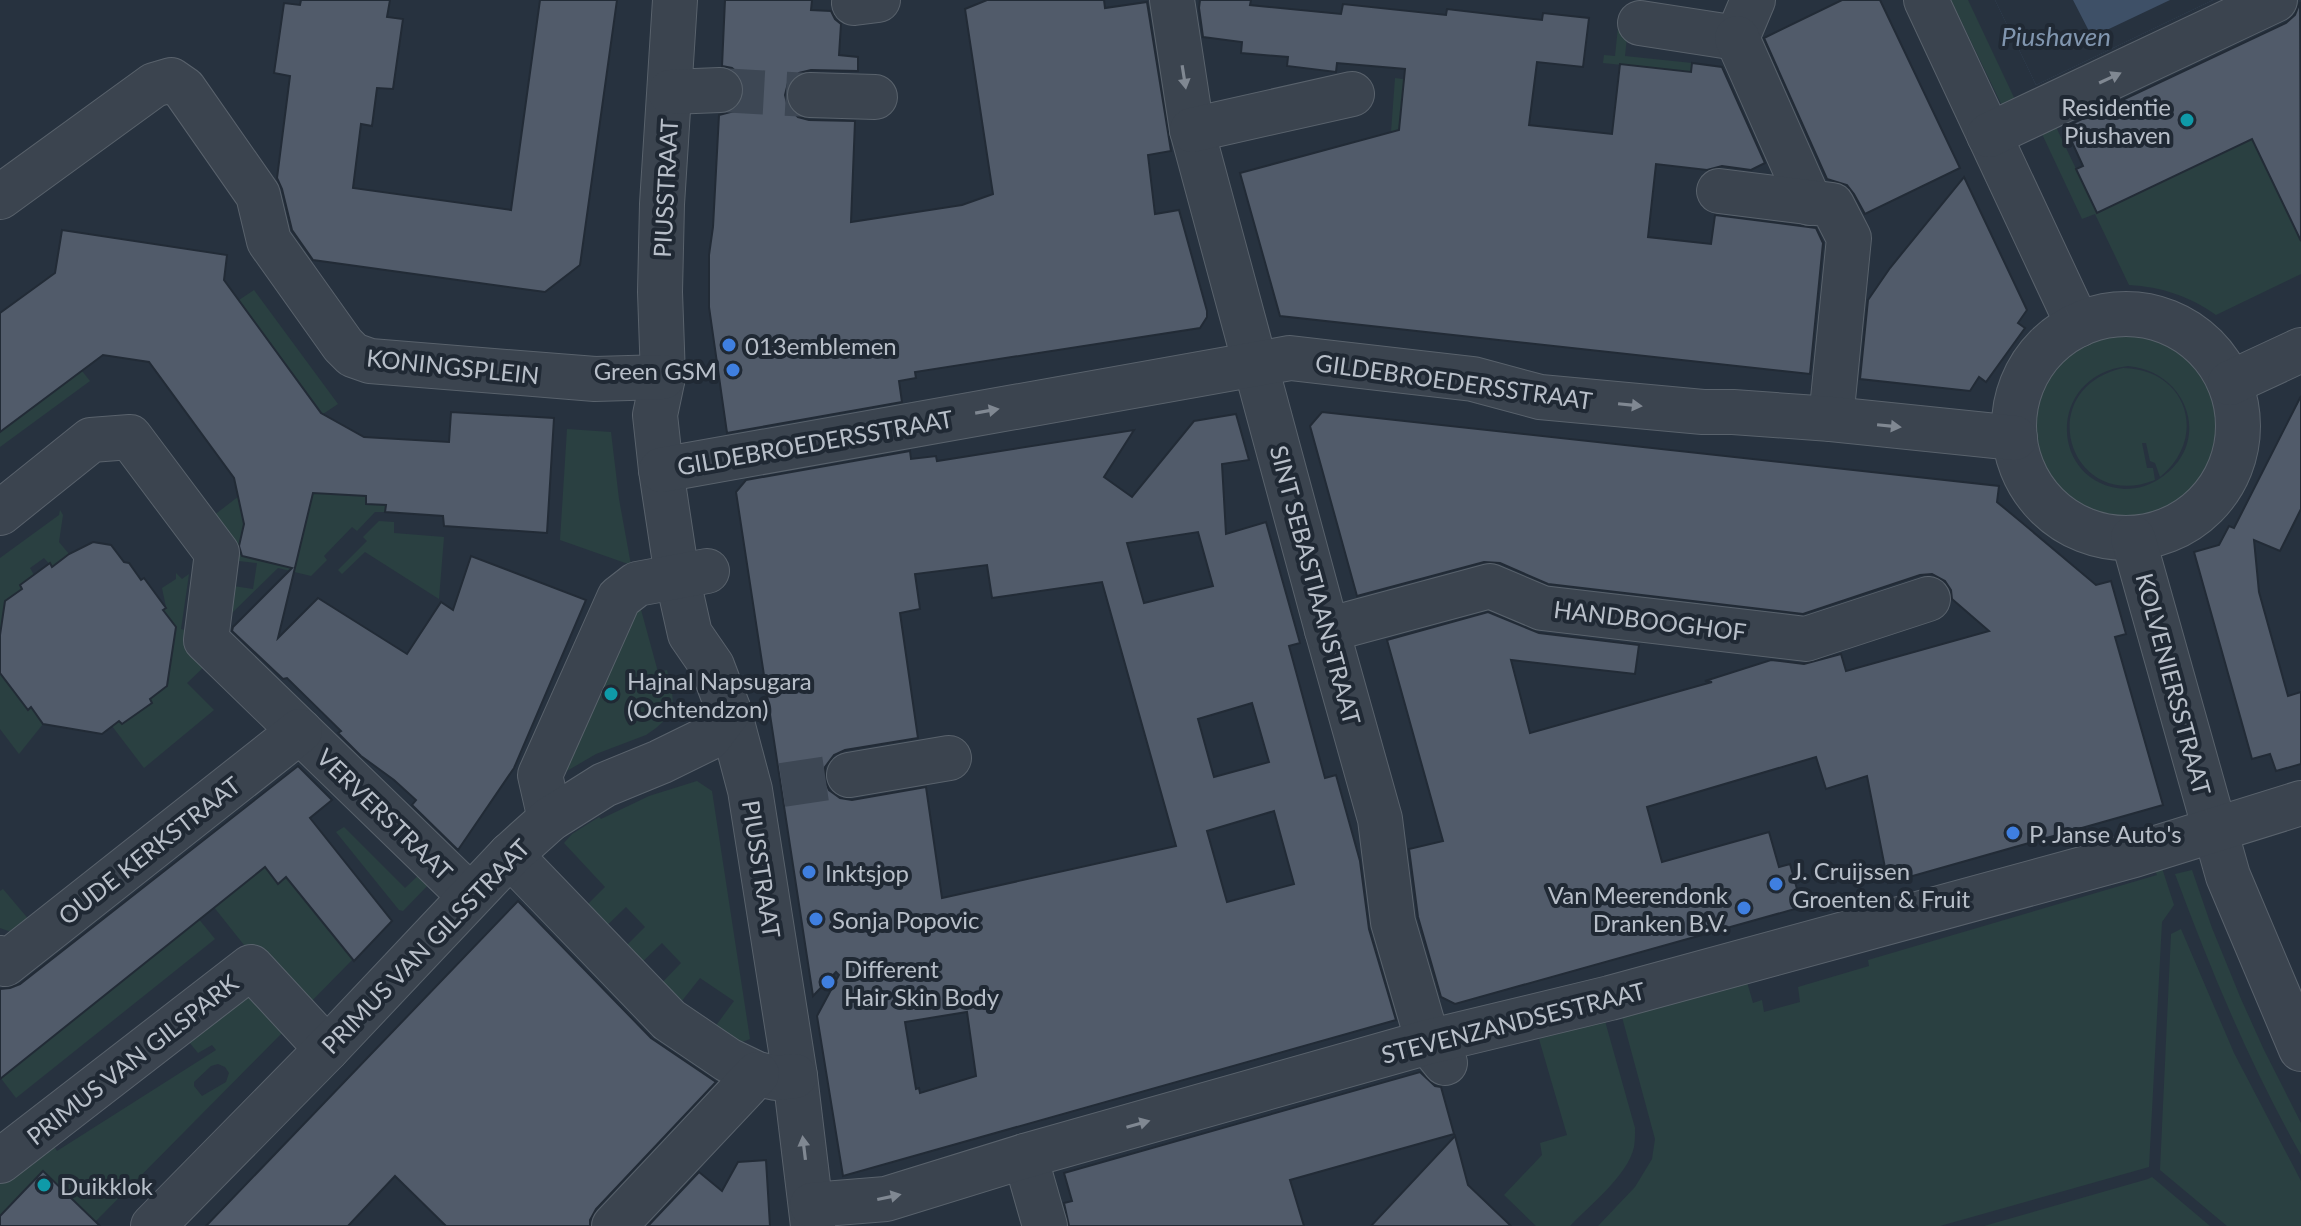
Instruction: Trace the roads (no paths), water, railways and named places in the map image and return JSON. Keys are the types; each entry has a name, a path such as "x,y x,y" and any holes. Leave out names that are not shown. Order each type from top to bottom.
{"street":[{"name":"PIUSSTRAAT","path":"675,0 662,204 660,292 663,377 680,414 675,467 692,573 717,626 712,666 729,711 766,788 776,1075 812,1216"},
{"name":"SINT SEBASTIAANSTRAAT","path":"1172,0 1192,130 1380,819 1393,922 1438,1054"},
{"path":"1926,0 2078,325"},
{"path":"1989,135 2275,0"},
{"path":"1640,23 1745,19 1810,203"},
{"name":"KONINGSPLEIN","path":"0,197 154,85 171,80 184,89 258,195 269,241 353,355 370,361 595,379 663,377"},
{"path":"670,92 720,90"},
{"path":"1192,130 1352,94"},
{"path":"810,95 875,97"},
{"path":"1719,191 1832,205 1849,238 1831,419"},
{"path":"2122,313 2168,321 2195,336 2217,358 2230,383 2236,400 2239,430 2234,460 2211,500 2188,520 2160,533 2113,538 2081,529 2041,499 2023,471 2015,438 2016,404 2028,372 2049,344 2078,325 2122,313"},
{"path":"2230,383 2301,350"},
{"name":"GILDEBROEDERSSTRAAT","path":"675,467 1290,358 1473,379 1540,397 1703,412 1831,419 2015,438"},
{"name":"VERVERSTRAAT","path":"0,513 91,440 130,437 217,553 206,640 470,896"},
{"name":"KOLVENIERSSTRAAT","path":"2133,538 2228,876 2301,1049"},
{"path":"550,819 540,775 619,598 637,584 692,573"},
{"name":"HANDBOOGHOF","path":"1327,630 1490,586 1542,608 1806,639 1928,599"},
{"name":"PRIMUS VAN GILSSTRAAT","path":"153,1226 327,1049 470,896 550,819 604,785 709,738 729,711"},
{"name":"OUDE KERKSTRAAT","path":"2,963 300,731"},
{"path":"849,775 949,758"},
{"name":"STEVENZANDSESTRAAT","path":"812,1216 886,1199 1025,1156 1438,1054 1610,998 2134,855 2301,803"},
{"path":"510,855 669,1020 728,1060 776,1075 614,1226"},
{"name":"PRIMUS VAN GILSPARK","path":"0,1161 251,967 327,1049"},
{"path":"1025,1156 1045,1226"}],"water":[{"name":"Piushaven","path":"1995,0 2213,0 2036,85"}],"tunnel":[{"path":"720,90 810,95"},
{"path":"782,785 849,775"}],"place":[{"name":"Residentie Piushaven","path":"2187,120"},
{"name":"013emblemen","path":"729,345"},
{"name":"Green GSM","path":"733,370"},
{"name":"Hajnal Napsugara (Ochtendzon)","path":"611,694"},
{"name":"P. Janse Auto's","path":"2013,833"},
{"name":"Inktsjop","path":"809,872"},
{"name":"J. Cruijssen Groenten & Fruit","path":"1776,884"},
{"name":"Van Meerendonk Dranken B.V.","path":"1744,908"},
{"name":"Sonja Popovic","path":"816,919"},
{"name":"Different Hair Skin Body","path":"828,982"},
{"name":"Duikklok","path":"44,1185"}]}
